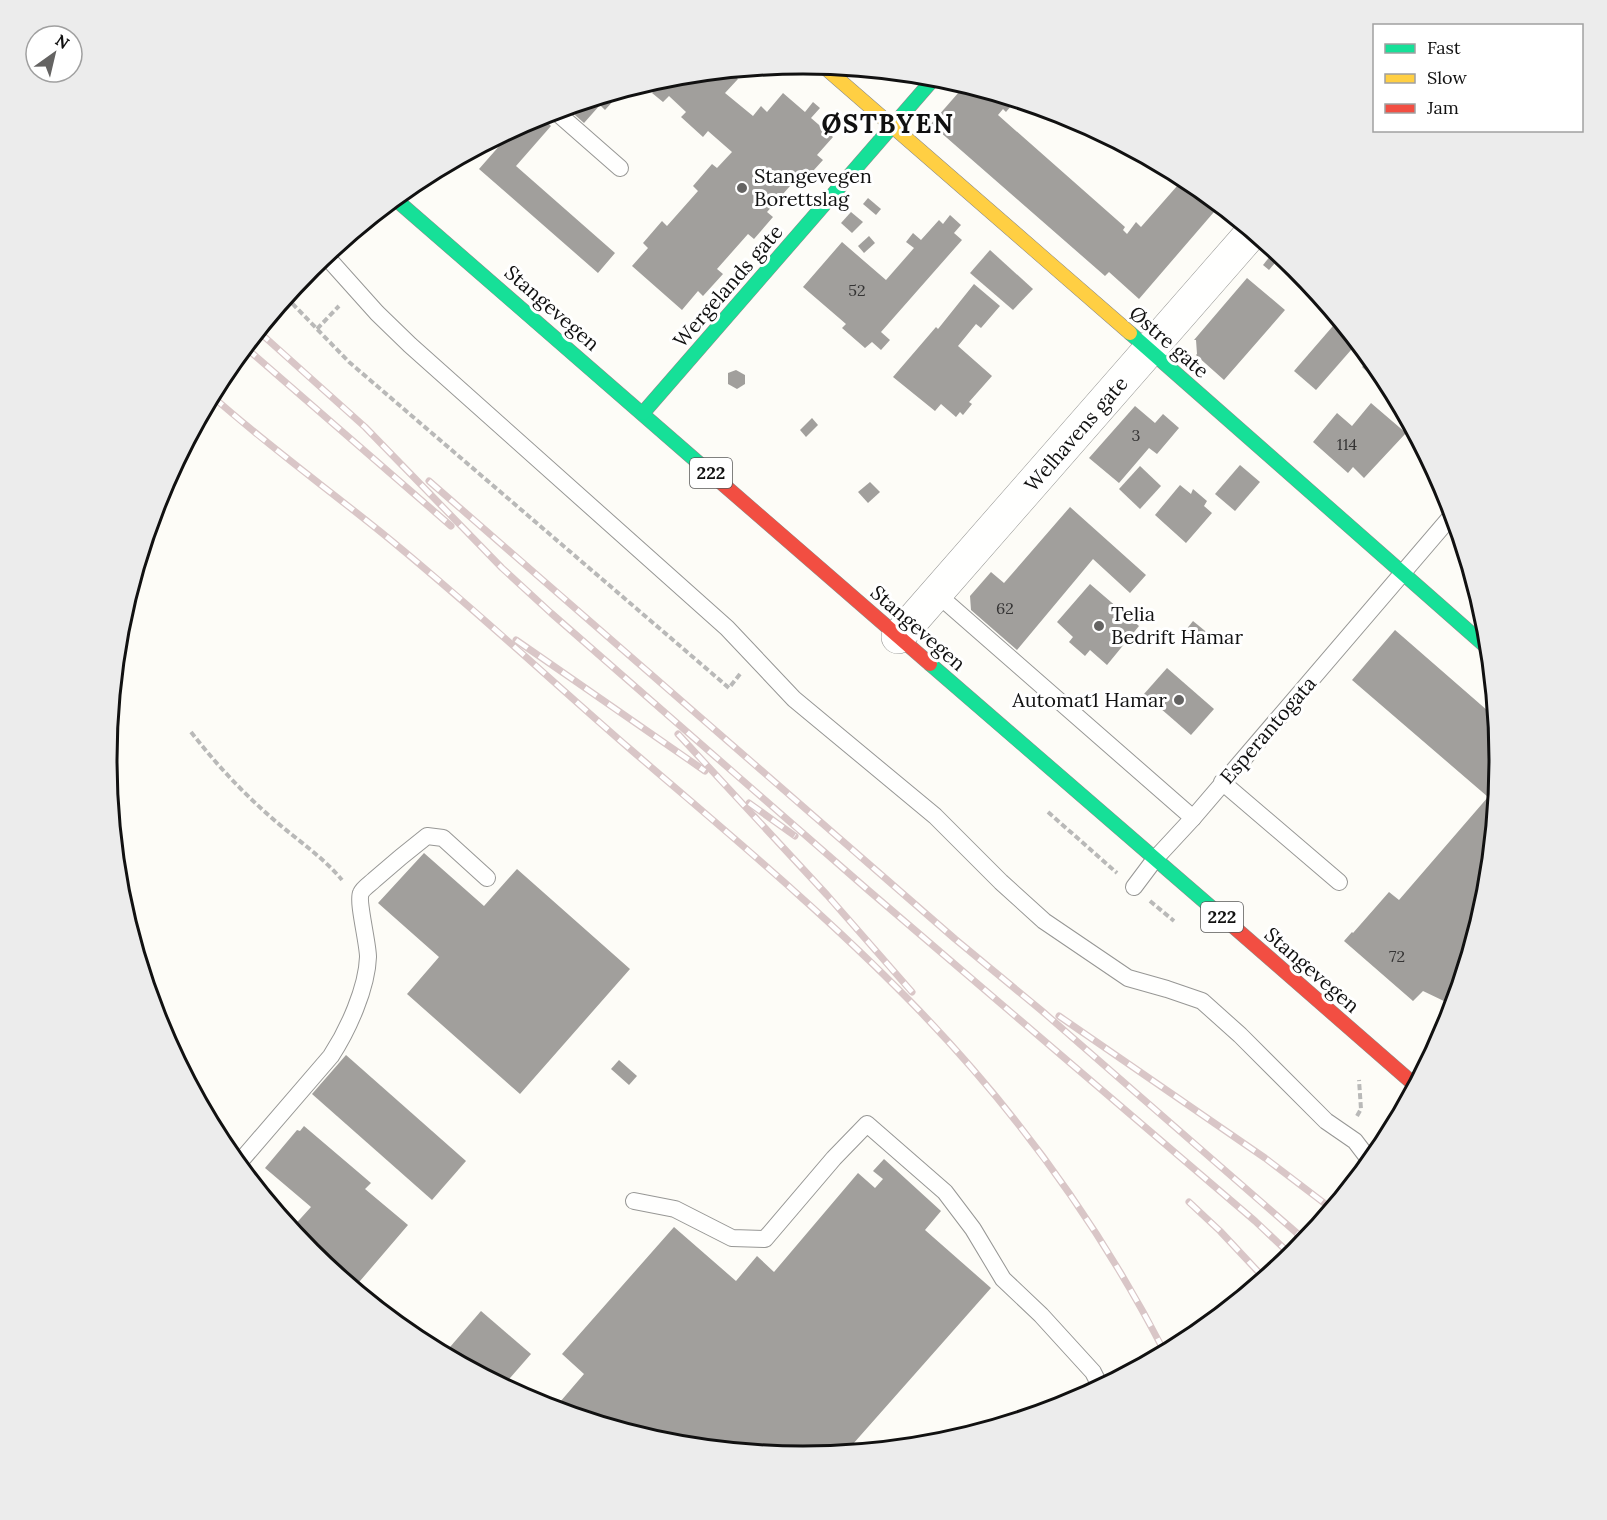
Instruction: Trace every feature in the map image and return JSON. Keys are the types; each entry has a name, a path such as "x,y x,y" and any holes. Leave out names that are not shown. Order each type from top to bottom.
{"main road":[{"name":"Østre gate","path":"833,75 1479,641"},
{"name":"Wergelands gate","path":"643,413 928,85"},
{"name":"Stangevegen","path":"401,204 1410,1081"}],"street":[{"name":"Welhavens gate","path":"898,637 1248,237"}],"lane":[{"path":"563,118 620,168"},
{"path":"334,260 377,313 410,345 727,628 795,699 935,816 1044,921 1128,978 1202,1001 1240,1035 1326,1121 1355,1141 1365,1154"},
{"name":"Esperantogata","path":"1134,887 1155,859 1193,818 1447,521"},
{"path":"937,594 1193,818"},
{"path":"1222,782 1339,882"},
{"path":"244,1157 331,1056 342,1040 359,997 368,958 366,931 359,901 361,892 427,836 443,838 487,878"},
{"path":"634,1201 675,1209 732,1238 765,1239 834,1158 867,1124 945,1192 973,1229 1003,1279 1041,1316 1093,1372 1097,1380"}],"path":[{"path":"317,329 346,298"},
{"path":"291,303 349,362 729,688 753,657"},
{"path":"191,732 218,766 272,818 331,866 359,901"},
{"path":"1355,1120 1361,1109 1358,1075"}],"building":[{"name":"Stangevegen Borettslag","path":"736,77 738,79 725,93 753,116 761,106 767,112 783,93 805,112 813,102 820,108 811,118 833,137 817,155 823,160 803,182 798,177 767,212 773,217 754,239 748,234 717,269 723,274 703,296 698,291 682,310 632,266 648,248 643,243 662,221 667,226 698,191 693,186 712,164 717,168 732,152 708,131 703,137 681,117 686,112 669,96 663,102 652,93 670,87"},
{"path":"959,92 1011,106 1006,112 1003,109 998,115 1125,227 1123,230 1127,234 1136,222 1141,227 1178,185 1215,211 1139,299 1109,272 1105,276 931,124"},
{"path":"613,101 605,110 600,105 584,123 573,114 583,110"},
{"path":"548,123 551,126 516,166 615,253 598,273 479,169 502,143"},
{"path":"868,198 881,209 876,215 863,204"},
{"path":"851,212 863,222 852,233 841,223"},
{"path":"950,215 961,225 954,233 962,240 881,332 890,340 881,350 872,342 865,348 842,328 846,324 803,287 842,242 886,280 914,248 906,242 913,233 921,240 939,220 943,224"},
{"path":"869,236 875,243 864,253 858,246"},
{"path":"990,250 1033,289 1013,310 970,273"},
{"path":"1270,257 1276,262 1269,270 1263,265"},
{"path":"1247,278 1285,310 1224,380 1196,355 1196,340 1194,340"},
{"path":"974,284 1000,306 981,328 976,324 958,346 992,376 969,402 972,404 963,415 960,412 956,417 941,404 935,411 893,377 936,327 938,329"},
{"path":"1334,325 1352,348 1316,390 1294,371"},
{"path":"736,370 745,375 745,384 737,389 728,384 728,373"},
{"path":"1371,403 1406,433 1364,478 1353,467 1348,473 1313,442 1337,413 1352,426"},
{"path":"1135,406 1155,423 1163,414 1179,428 1157,454 1149,448 1119,483 1089,458"},
{"path":"812,418 818,425 806,437 800,430"},
{"path":"1240,465 1260,482 1235,511 1215,494"},
{"path":"1140,466 1161,486 1140,509 1119,489"},
{"path":"870,482 880,492 868,503 858,492"},
{"path":"1180,485 1191,494 1193,489 1207,501 1204,506 1212,513 1186,543 1155,515"},
{"path":"1070,507 1146,575 1130,593 1093,559 1017,650 971,610 970,596 991,572 1004,583"},
{"path":"1090,584 1139,626 1107,665 1090,650 1085,656 1069,642 1073,637 1057,622"},
{"path":"1193,621 1210,635 1201,647 1185,631"},
{"path":"1395,630 1489,712 1489,805 1484,850 1467,938 1446,1002 1423,991 1413,1001 1344,941 1389,892 1399,900 1488,797 1352,680"},
{"path":"1167,668 1214,709 1191,735 1144,694"},
{"path":"424,853 484,906 517,869 630,969 520,1094 407,994 439,957 378,903"},
{"path":"346,1055 466,1161 432,1200 312,1094"},
{"path":"619,1060 637,1076 629,1085 611,1069"},
{"path":"304,1126 371,1183 365,1189 408,1225 359,1282 297,1223 311,1207 265,1168 297,1130 300,1131"},
{"path":"884,1159 941,1211 925,1230 991,1288 852,1445 759,1445 714,1441 626,1423 560,1401 584,1374 562,1354 674,1227 736,1281 757,1256 774,1272 858,1173 875,1188 883,1179 873,1171"},
{"path":"481,1311 531,1354 508,1380 449,1348"}],"railway":[{"path":"264,336 365,427 502,568 551,613 1285,1249"},
{"path":"252,353 451,526"},
{"path":"219,402 445,586 807,903 909,1000 983,1081 1050,1167 1112,1258 1161,1346"},
{"path":"429,481 1299,1235"},
{"path":"516,640 705,771"},
{"path":"678,734 827,895 912,992"},
{"path":"749,803 795,836"},
{"path":"1059,1016 1265,1158 1327,1205"},
{"path":"1189,1202 1259,1273"}],"traffic: fast":[{"path":"643,413 928,85"},
{"path":"401,204 717,479"},
{"path":"1130,333 1479,641"},
{"path":"930,664 1227,921"}],"traffic: slow":[{"path":"833,75 1130,333"}],"traffic: jam":[{"path":"717,479 930,664"},
{"path":"1227,921 1410,1081"}],"place":[{"name":"Stangevegen Borettslag","path":"742,188"},
{"name":"Telia Bedrift Hamar","path":"1099,626"},
{"name":"Automat1 Hamar","path":"1179,700"}],"district":[{"name":"ØSTBYEN","path":"888,124"}]}
